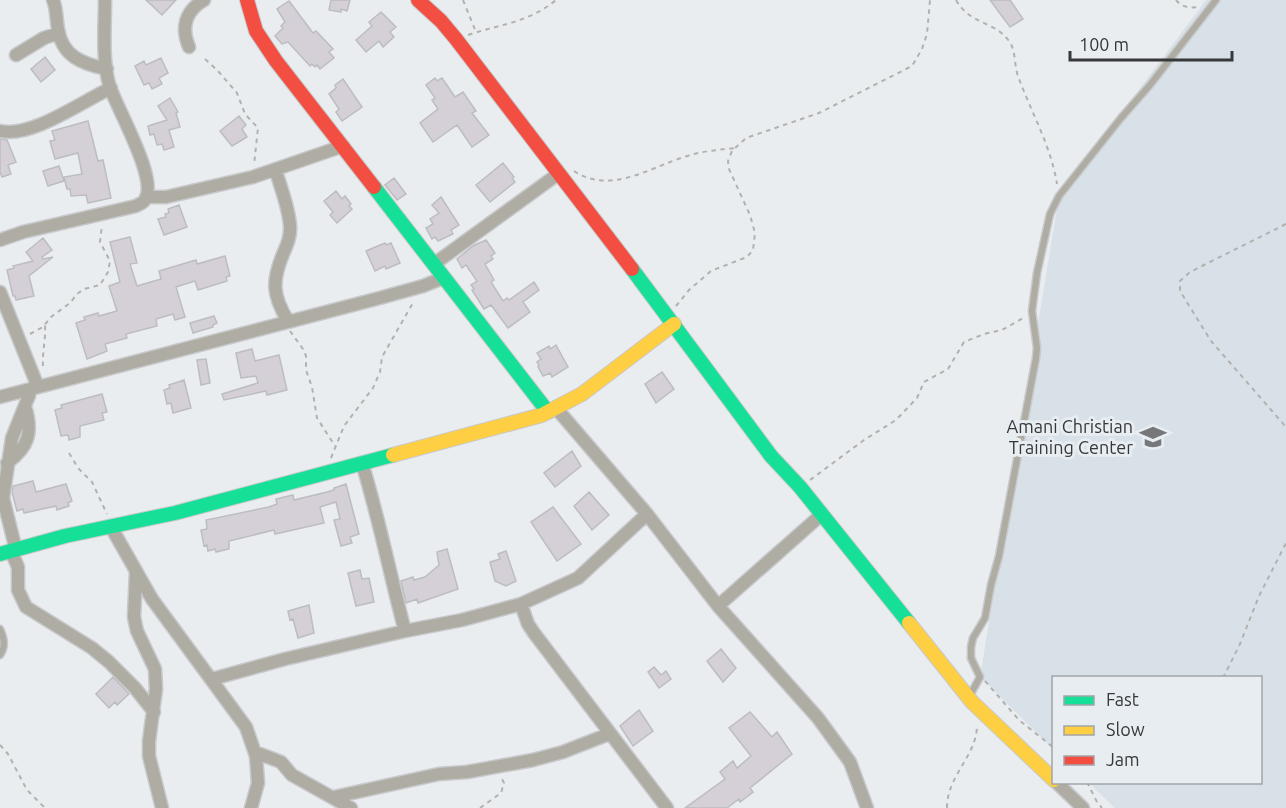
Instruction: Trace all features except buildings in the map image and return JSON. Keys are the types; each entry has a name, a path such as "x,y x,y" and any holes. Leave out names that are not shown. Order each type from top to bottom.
{"street":[{"path":"53,0 63,46 72,57 107,69"},
{"path":"0,240 24,232 136,206 144,202 148,182 143,163 111,88 107,69 105,0"},
{"path":"189,47 184,33 186,21 194,8 204,0"},
{"path":"247,0 256,31 315,112 443,278 552,410 647,514 718,606 818,718 850,762 867,808"},
{"path":"418,0 441,21 456,39 771,456 800,487 973,702 1052,778"},
{"path":"16,55 44,38 59,33"},
{"path":"0,131 8,133 29,129 111,88"},
{"path":"146,197 166,197 253,177 276,171 343,146"},
{"path":"276,171 290,226 289,239 274,277 275,290 286,321"},
{"path":"434,264 558,173"},
{"path":"0,397 423,286 443,278"},
{"path":"0,292 36,386 16,424 7,463 3,498 9,552 18,567 18,590 26,607 92,648 135,688 154,712"},
{"path":"9,552 65,536 176,513 324,475 552,410 582,394 671,321"},
{"path":"362,463 405,631"},
{"path":"212,679 285,659 462,620 521,604 578,578 637,526 647,514"},
{"path":"718,606 821,515"},
{"path":"113,527 136,572 164,616 246,727 255,752 258,783 250,808"},
{"path":"136,572 134,617 137,631 155,669 156,689 149,756 162,808"},
{"path":"521,604 534,633 667,808"},
{"path":"334,797 439,774 496,766 563,752 609,734"},
{"path":"255,752 281,762 292,775 351,808"},
{"path":"1058,784 1083,808"}],"lane":[{"path":"973,702 980,677 971,658 971,647 973,638 985,618 1016,471 1037,348 1032,311 1037,273 1050,214 1059,196 1216,0"},
{"path":"0,629 4,638 0,655"}],"path":[{"path":"463,0 476,32"},
{"path":"456,39 524,20 556,0"},
{"path":"671,321 689,290 711,272 747,257 753,250 756,238 750,215 729,169 728,161 735,148 746,138 819,113 912,66 922,49 927,34 930,0"},
{"path":"956,0 967,15 996,28 1011,43 1017,75 1052,156 1059,196"},
{"path":"1176,0 1179,5 1192,8 1200,6 1205,14"},
{"path":"205,59 218,70 237,93 245,114 258,128 253,177"},
{"path":"558,173 571,169 584,177 609,181 646,172 706,151 735,148"},
{"path":"19,338 37,332 77,294 84,289 100,285 104,280 110,261 100,242 106,213"},
{"path":"1286,224 1190,272 1180,281 1180,291 1211,341 1286,427"},
{"path":"324,475 344,426 373,388 380,372 382,357 423,286"},
{"path":"800,487 864,440 896,420 917,398 924,382 948,369 964,342 1002,330 1032,311"},
{"path":"286,321 304,352 317,418 336,448"},
{"path":"36,386 43,370 41,354 46,339 45,325"},
{"path":"69,453 78,468 93,482 113,527"},
{"path":"1224,676 1240,644 1259,596 1286,543"},
{"path":"980,677 1019,720 1052,747"},
{"path":"947,808 952,784 976,740 973,702"},
{"path":"0,745 8,754 27,790 45,808"},
{"path":"480,808 499,795 504,788 496,766"},
{"path":"1088,784 1102,808"}],"shaded area":[{"name":"Amani Christian Training Center","path":"1206,0 1286,0 1286,808 1115,808 1090,784 1262,784 1262,676 1052,676 1052,748 980,677 1059,196"}],"traffic: fast":[{"path":"374,187 548,412"},
{"path":"632,269 771,456 800,487 909,623"},
{"path":"0,554 65,536 175,513 393,455"}],"traffic: slow":[{"path":"393,455 542,415 582,394 674,324"},
{"path":"909,623 972,702 1052,778"}],"traffic: jam":[{"path":"247,0 256,31 276,61 374,187"},
{"path":"418,0 441,21 456,39 632,269"}],"place":[{"name":"Amani Christian Training Center","path":"1153,437"}]}
